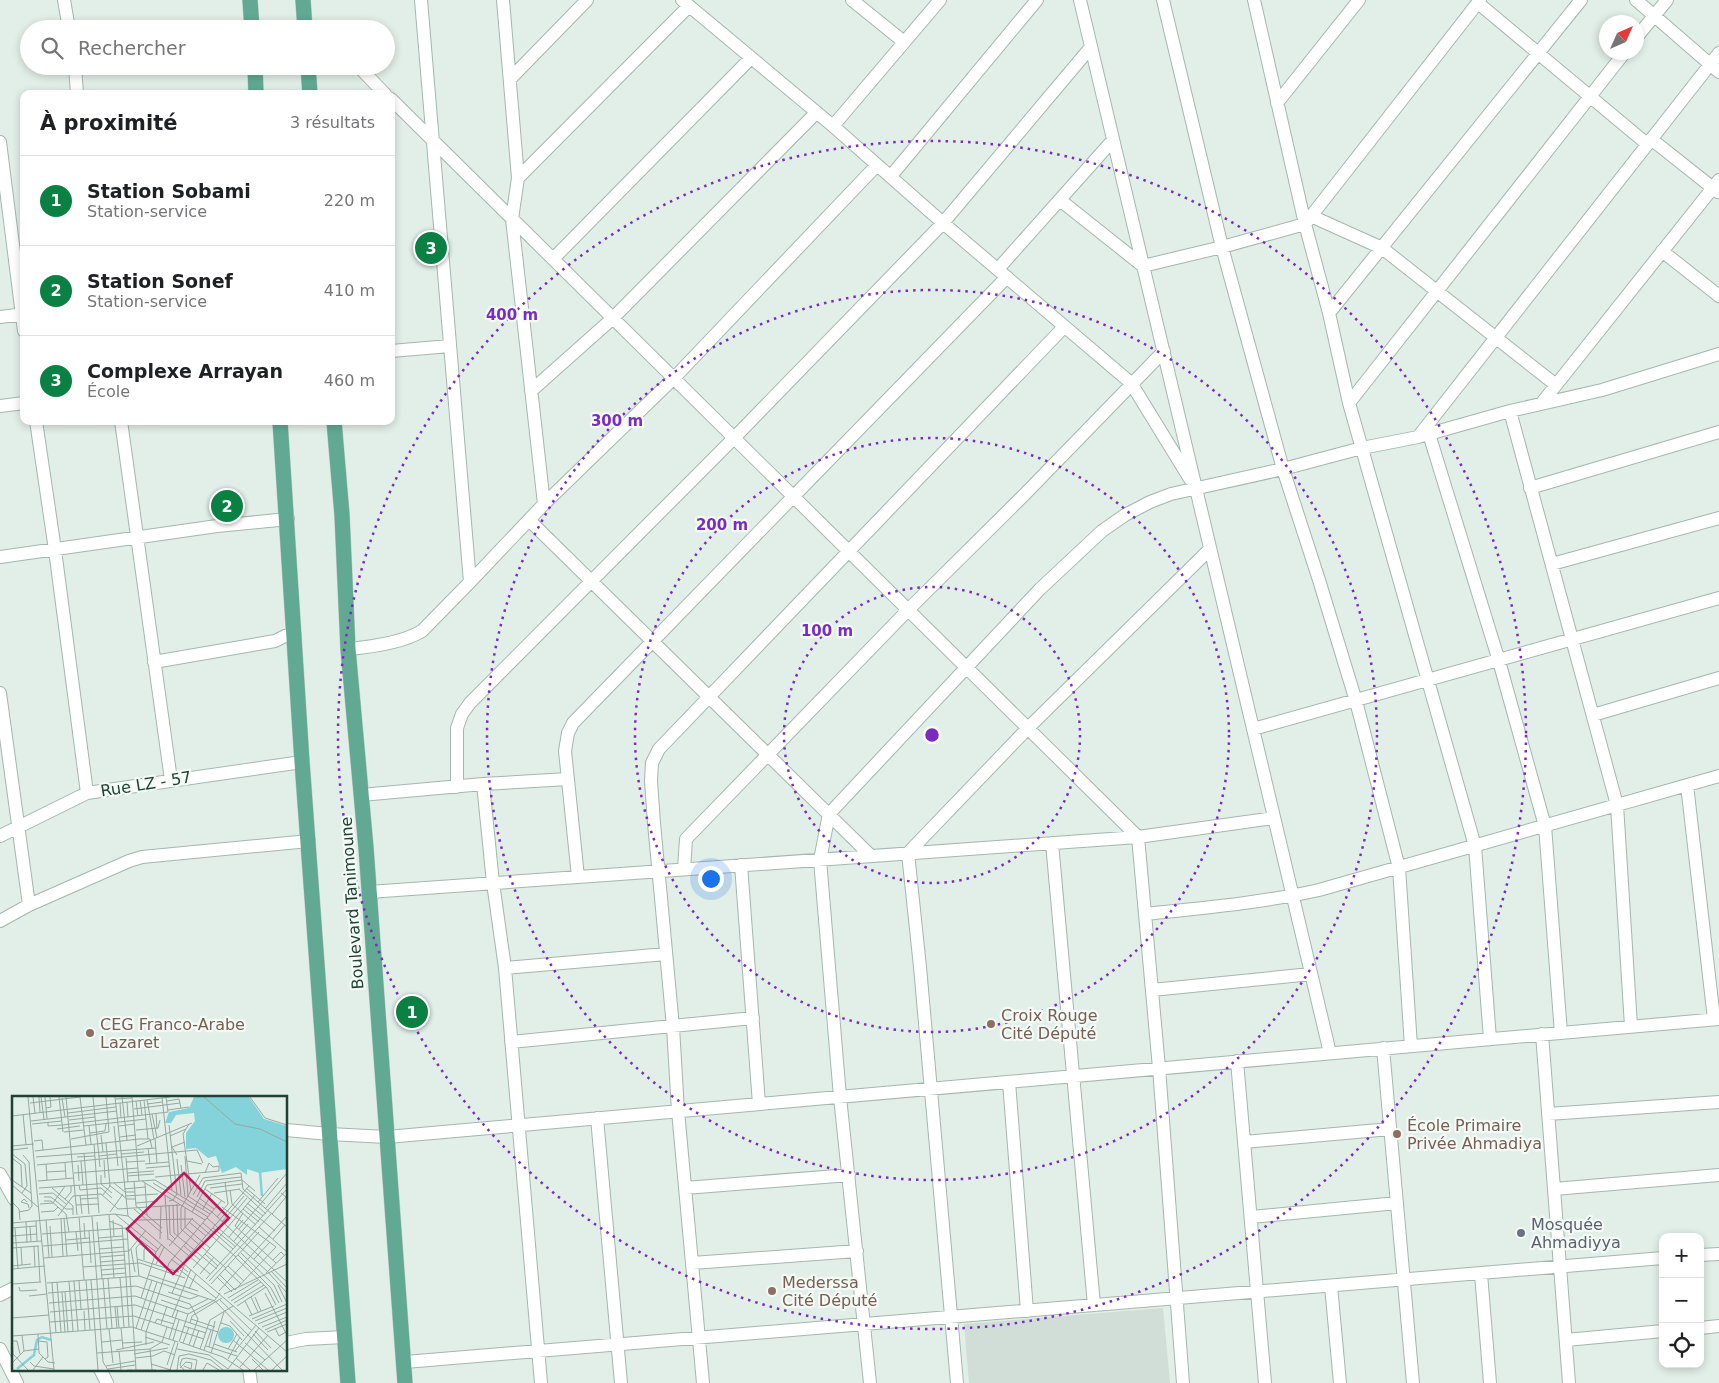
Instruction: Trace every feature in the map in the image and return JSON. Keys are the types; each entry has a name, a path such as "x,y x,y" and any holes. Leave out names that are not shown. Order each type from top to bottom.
{"main road":[{"path":"250,0 251,20"},
{"path":"303,0 304,20"},
{"path":"255,75 256,90"},
{"path":"309,75 310,90"},
{"path":"280,425 288,519 302,762 348,1383"},
{"name":"Boulevard Tanimoune","path":"334,425 342,515 348,649 369,892 405,1383"}],"street":[{"path":"64,0 67,20"},
{"path":"422,0 470,582"},
{"path":"503,0 518,178 512,219 544,504"},
{"path":"511,78 587,0"},
{"path":"852,0 904,42"},
{"path":"833,126 940,0"},
{"path":"891,176 1037,0"},
{"path":"1080,0 1330,1053"},
{"path":"1163,0 1222,247 1282,469 1319,580 1356,701 1399,868 1411,1046"},
{"path":"1254,0 1277,103 1308,220 1349,403 1475,846 1490,1039"},
{"path":"1277,103 1359,0"},
{"path":"1329,313 1580,0"},
{"path":"1636,0 1715,68"},
{"path":"1644,28 1666,0"},
{"path":"1143,266 1222,247 1308,220 1479,2 1590,97 1649,142 1717,187 1662,251 1541,404"},
{"path":"518,178 685,3 833,126 943,223 1131,383 1196,489"},
{"path":"457,787 457,728 462,714 470,703 734,438 943,223 1091,47"},
{"path":"1424,435 1496,338 1649,142 1715,68 1719,53"},
{"path":"553,259 751,58"},
{"path":"1349,403 1619,60"},
{"path":"76,75 78,90"},
{"path":"367,75 382,90"},
{"path":"395,104 1138,837 1159,1068 1183,1383"},
{"path":"531,391 613,318 816,113"},
{"path":"578,877 565,751 570,728 794,496 1003,273 1060,200 1113,140"},
{"path":"0,142 20,292"},
{"path":"348,649 369,647 413,636 422,631 544,504 674,378 877,165"},
{"path":"1060,200 1143,266"},
{"path":"1308,220 1382,248 1556,385"},
{"path":"1662,251 1719,296"},
{"path":"0,317 20,314"},
{"path":"703,1383 678,1111 673,1027 651,780 652,763 659,748 1064,327"},
{"path":"395,351 450,346"},
{"path":"684,869 686,839 908,610 1025,494 1164,351"},
{"path":"870,1383 840,1096 820,860 829,814 1040,589 1102,531 1125,515 1150,502 1171,494 1424,435 1602,390 1719,354"},
{"path":"0,406 20,404"},
{"path":"1510,412 1618,805 1630,1026"},
{"path":"37,425 87,793"},
{"path":"122,425 171,780"},
{"path":"1530,488 1719,432"},
{"path":"1424,435 1498,661 1545,826 1561,1033"},
{"path":"1552,564 1719,518"},
{"path":"0,557 217,526 288,519"},
{"path":"529,520 871,856"},
{"path":"957,1383 932,1088 908,853 1028,728 1210,549"},
{"path":"1253,729 1719,598"},
{"path":"154,662 275,641 285,636 295,636"},
{"path":"1593,715 1719,678"},
{"path":"0,693 3,746 30,905"},
{"name":"Rue LZ - 57","path":"0,836 87,793 302,762"},
{"path":"1145,914 1243,904 1293,896 1399,868 1719,776"},
{"path":"361,795 483,784 568,779"},
{"path":"483,784 493,883 505,968 541,1383"},
{"path":"288,1130 387,1137 1716,1019 1687,785"},
{"path":"369,892 1138,837 1274,818"},
{"path":"0,921 30,905 142,857 309,841"},
{"path":"1052,843 1094,1305"},
{"path":"741,865 759,1104"},
{"path":"505,968 666,954"},
{"path":"1152,990 1311,974"},
{"path":"511,1042 753,1018"},
{"path":"1542,1034 1569,1383"},
{"path":"1383,1048 1412,1383"},
{"path":"1237,1061 1265,1383"},
{"path":"1009,1082 1027,1311"},
{"path":"1548,1114 1719,1102"},
{"path":"597,1118 621,1383"},
{"path":"1244,1142 1390,1129"},
{"path":"0,1174 9,1191"},
{"path":"685,1188 849,1174"},
{"path":"1554,1189 1719,1175"},
{"path":"1250,1217 1397,1203"},
{"path":"692,1263 857,1251"},
{"path":"1704,1255 1719,1254"},
{"path":"404,1362 1659,1258"},
{"path":"1480,1274 1490,1383"},
{"path":"1331,1286 1340,1383"},
{"path":"0,1295 12,1289"},
{"path":"1704,1328 1719,1326"},
{"path":"1566,1340 1659,1331"},
{"path":"288,1343 344,1337"},
{"path":"0,1349 5,1373 16,1383"},
{"path":"100,1370 107,1383"},
{"path":"249,1370 251,1383"}],"shaded area":[{"path":"1163,1308 1170,1383 969,1383 964,1324"}],"place":[{"name":"Complexe Arrayan","path":"431,248"},
{"name":"Station Sonef","path":"227,506"},
{"name":"Station Sobami","path":"412,1012"},
{"name":"Croix Rouge Cité Député","path":"991,1024"},
{"name":"CEG Franco-Arabe Lazaret","path":"90,1033"},
{"name":"École Primaire Privée Ahmadiya","path":"1397,1134"},
{"name":"Mosquée Ahmadiyya","path":"1521,1233"},
{"name":"Mederssa Cité Député","path":"772,1291"}]}
